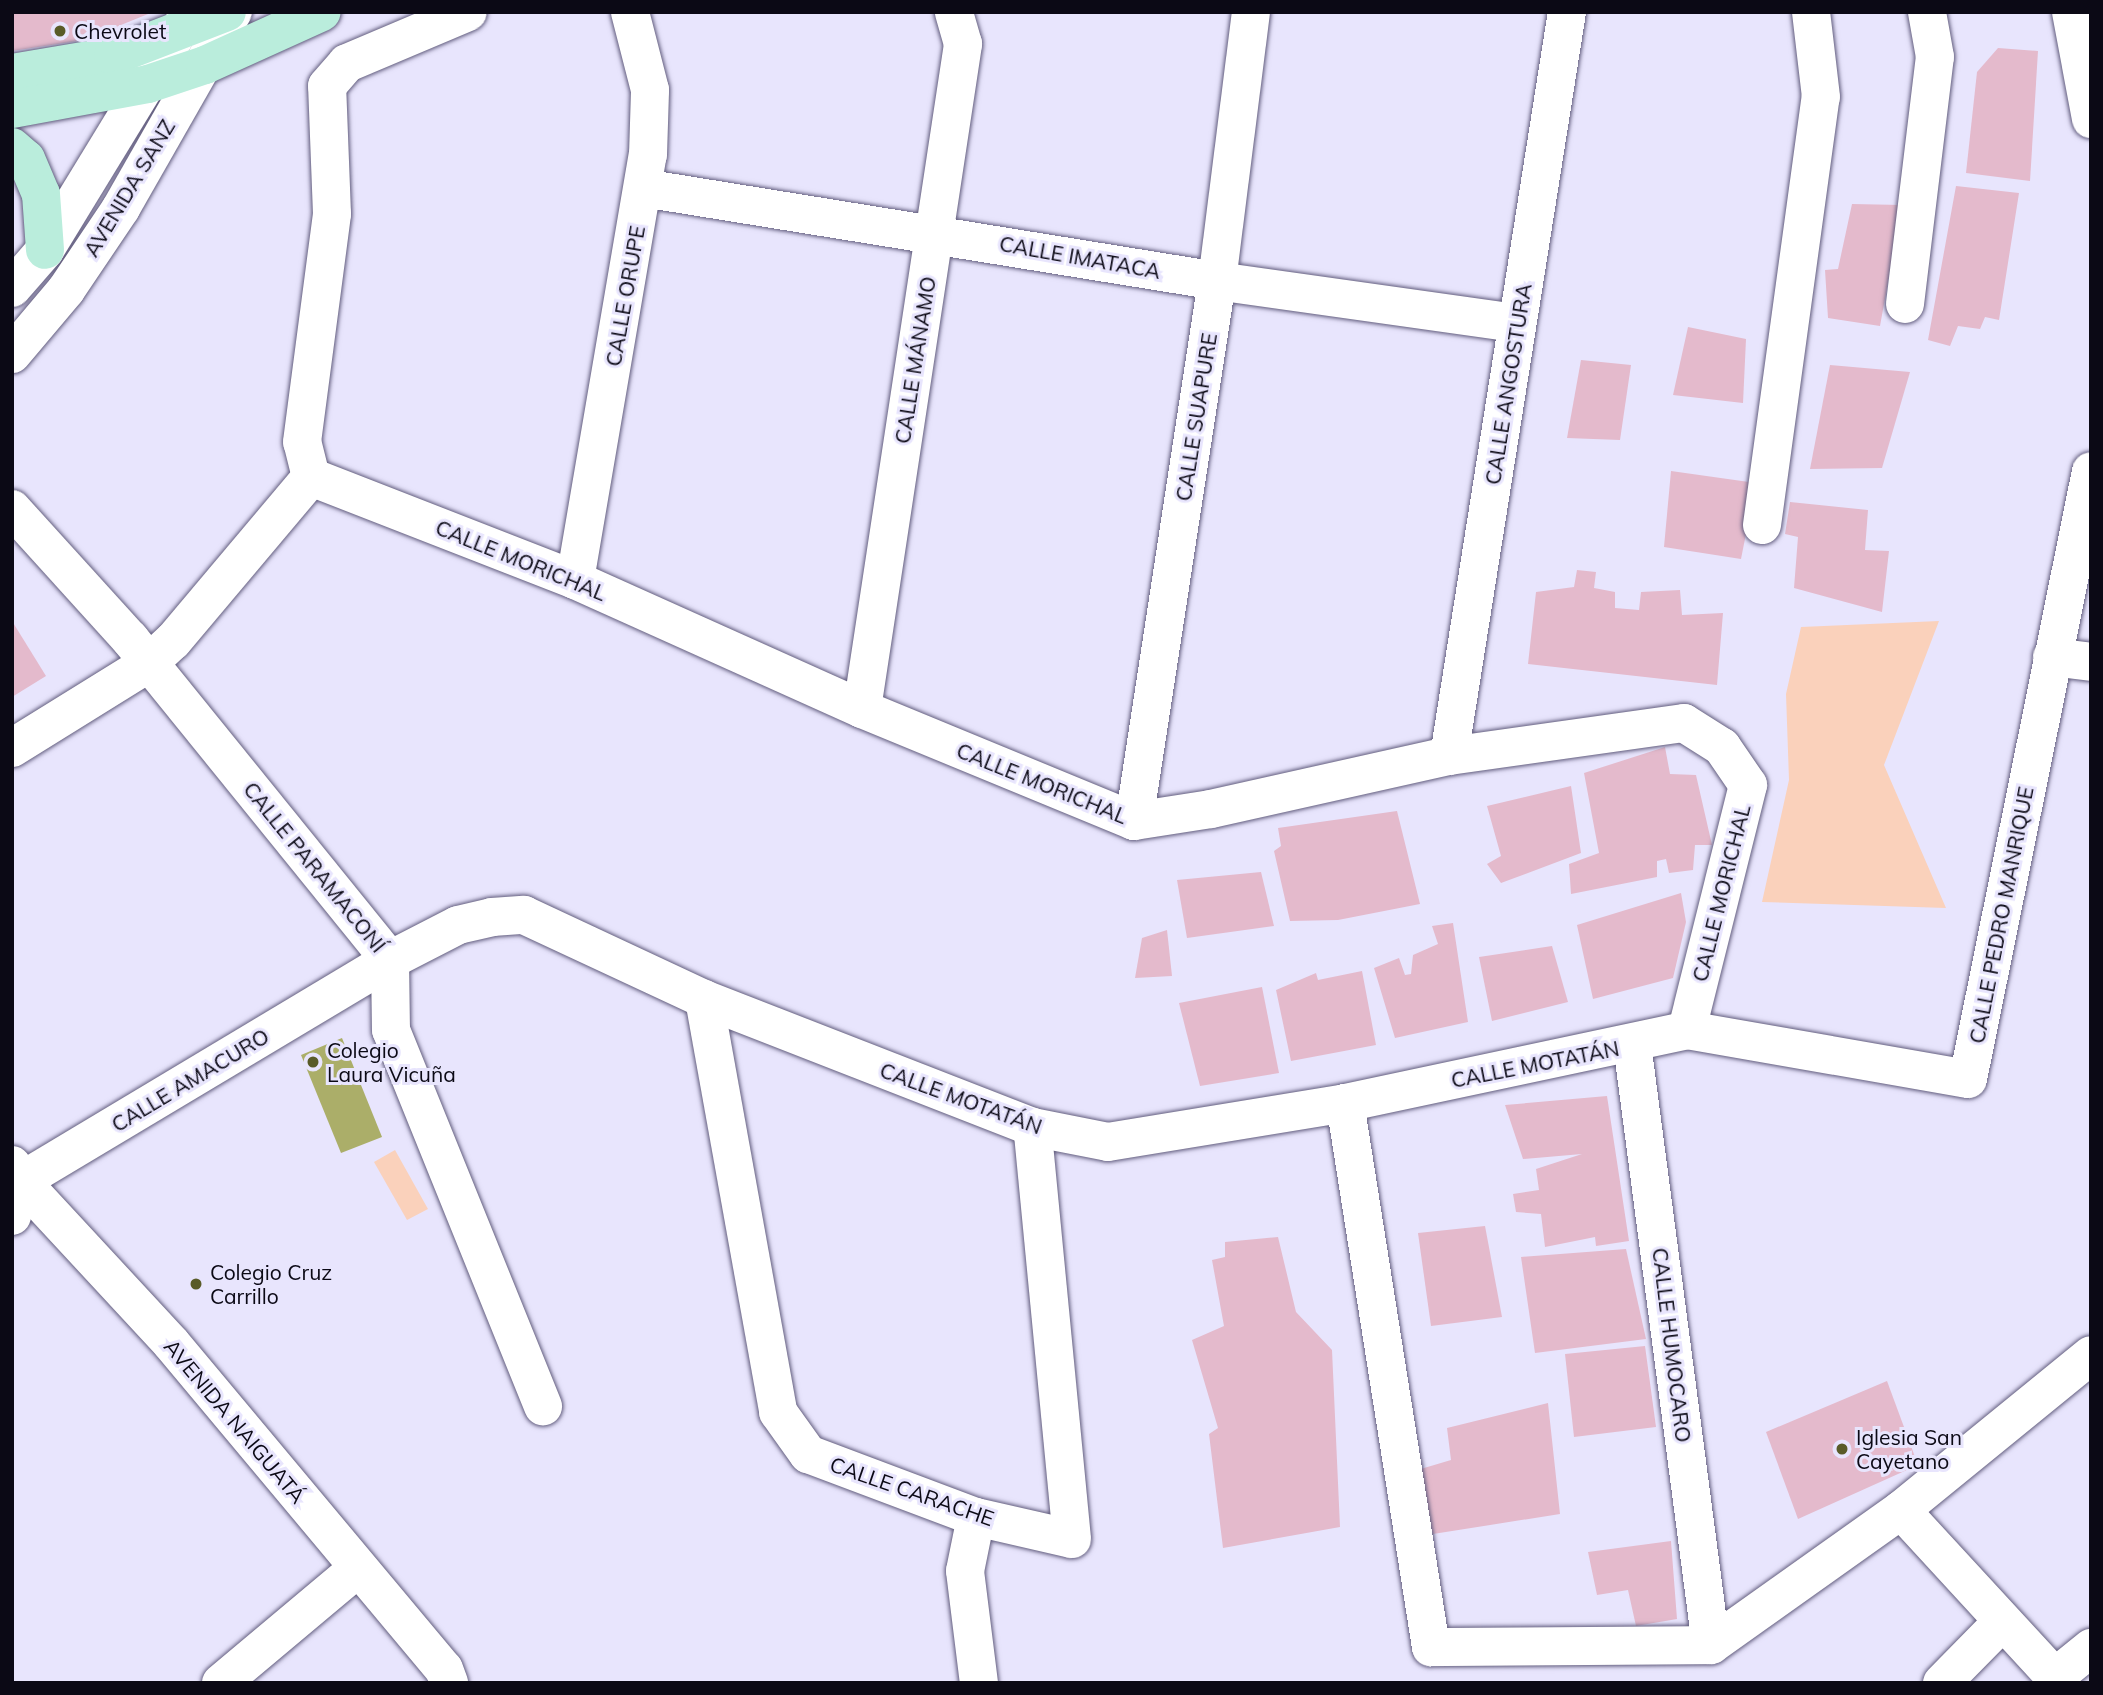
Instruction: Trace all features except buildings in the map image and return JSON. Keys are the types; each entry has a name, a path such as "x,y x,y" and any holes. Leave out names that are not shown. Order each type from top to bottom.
{"main road":[{"path":"12,73 60,69 113,56 186,20 227,12"},
{"path":"12,109 148,83 205,65 322,12"},
{"path":"12,148 26,159 41,194 45,250"}],"street":[{"name":"AVENIDA SANZ","path":"12,354 66,290 205,65 233,12"},
{"path":"12,748 149,663 273,527 311,477 302,442 331,214 327,86 347,63 468,12"},
{"name":"CALLE ORUPE","path":"575,580 643,188 650,90 630,12"},
{"name":"CALLE MÁNAMO","path":"862,709 963,44 954,12"},
{"name":"CALLE SUAPURE","path":"1134,821 1217,281 1251,12"},
{"name":"CALLE ANGOSTURA","path":"1449,756 1567,12"},
{"path":"1762,525 1821,97 1811,12"},
{"path":"1905,304 1935,57 1927,12"},
{"path":"2071,12 2091,119"},
{"name":"AVENIDA SANZ","path":"12,288 45,250 186,20"},
{"name":"CALLE IMATACA","path":"643,188 935,232 1217,281 1517,323"},
{"name":"CALLE PEDRO MANRIQUE","path":"1687,1030 1968,1079 2091,471"},
{"name":"CALLE MORICHAL","path":"311,477 575,580 862,709 1134,821 1211,808 1449,756 1684,723 1722,747 1748,785 1687,1030"},
{"name":"CALLE PARAMACONÍ","path":"12,509 149,663 390,960 391,1030 543,1406"},
{"path":"2052,657 2091,662"},
{"name":"CALLE MOTATÁN","path":"390,960 458,925 524,915 704,999 1032,1127 1108,1142 1345,1102 1632,1044 1687,1030"},
{"name":"CALLE AMACURO","path":"15,1187 390,960"},
{"name":"CALLE CARACHE","path":"704,999 778,1412 808,1454 976,1517 1072,1539 1032,1127"},
{"name":"CALLE HUMOCARO","path":"1632,1044 1711,1645"},
{"path":"1345,1102 1431,1647 1711,1645 1902,1510 2091,1355"},
{"name":"AVENIDA NAIGUATÁ","path":"15,1187 172,1343 357,1569 444,1669 449,1683"},
{"path":"1902,1510 2001,1623 2057,1680 2091,1648"},
{"path":"976,1517 965,1571 979,1683"},
{"path":"221,1683 357,1569"},
{"path":"1942,1683 2001,1623"}],"shaded area":[{"path":"1939,621 1884,765 1946,908 1762,902 1789,780 1786,694 1801,627"},
{"path":"342,1038 382,1137 341,1153 301,1055"},
{"path":"395,1150 428,1209 407,1220 374,1162"}],"place":[{"name":"Chevrolet","path":"60,31"},
{"name":"Colegio Laura Vicuña","path":"313,1062"},
{"name":"Colegio Cruz Carrillo","path":"196,1284"},
{"name":"Iglesia San Cayetano","path":"1842,1449"}]}
